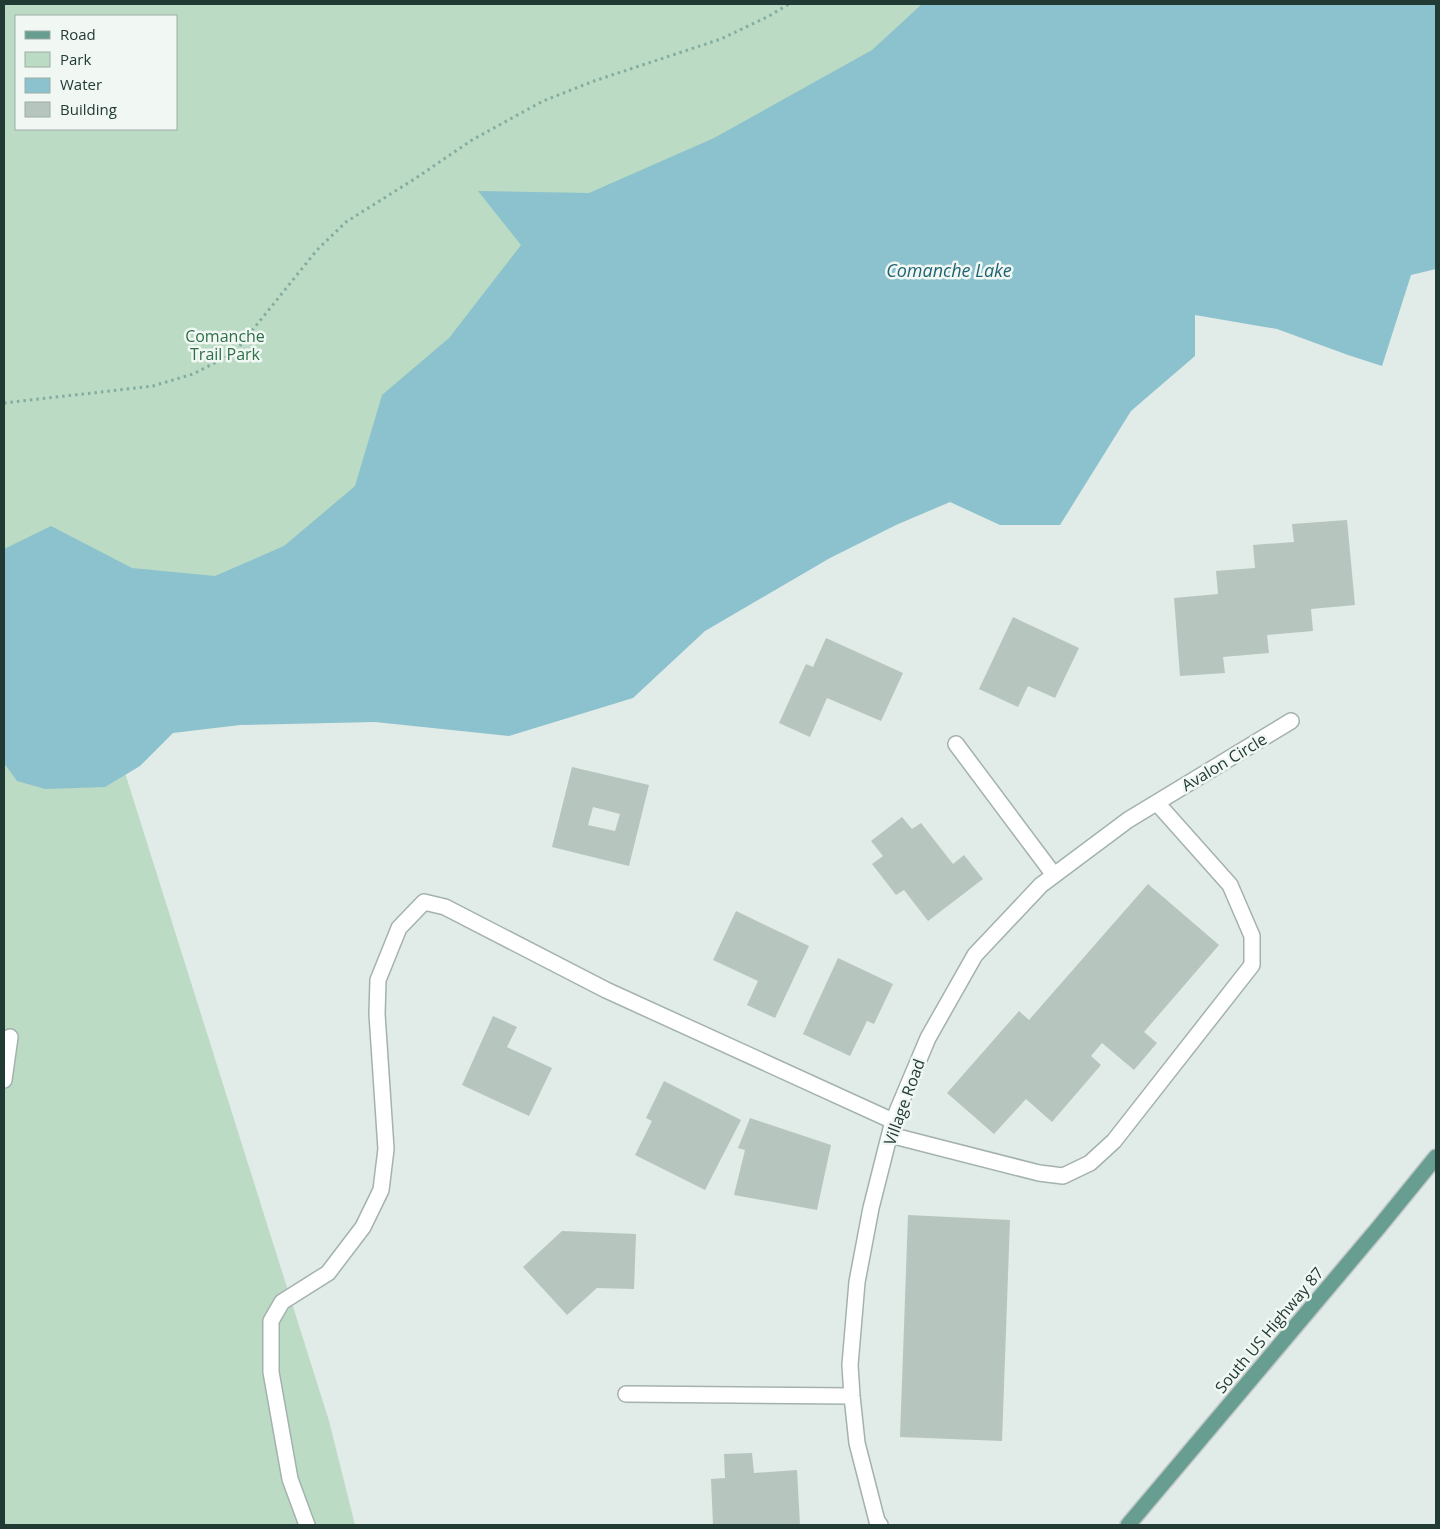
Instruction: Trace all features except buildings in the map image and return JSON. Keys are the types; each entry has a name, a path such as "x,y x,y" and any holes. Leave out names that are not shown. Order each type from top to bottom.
{"main road":[{"name":"South US Highway 87","path":"1128,1525 1379,1228 1436,1157"}],"street":[{"name":"Avalon Circle","path":"1157,803 1292,721"},
{"path":"956,744 1054,875"},
{"name":"Village Road","path":"880,1525 877,1521 857,1443 850,1365 857,1282 871,1208 892,1128 928,1038 975,955 1042,885 1128,820 1157,803"},
{"path":"307,1525 290,1478 271,1372 271,1321 282,1302 328,1273 363,1227 380,1190 386,1149 377,1014 378,980 398,928 424,902 445,907 606,990 892,1128 1039,1173 1064,1176 1090,1163 1114,1141 1252,965 1252,936 1230,885 1157,803"},
{"path":"4,1080 10,1037"},
{"path":"626,1394 852,1396"}],"path":[{"path":"4,403 154,386 193,374 234,353 317,250 346,222 472,140 543,101 594,81 721,39 769,16 789,4"}],"green space":[{"name":"Comanche Trail Park","path":"4,4 981,4 243,605 4,577"},
{"path":"103,703 329,1421 355,1525 4,1525 4,729"}],"water":[{"name":"Comanche Lake","path":"922,4 1436,4 1436,269 1411,275 1382,366 1277,329 1195,315 1195,356 1131,411 1060,525 1000,525 950,502 896,525 830,558 705,631 633,698 509,736 375,722 240,725 173,733 140,766 105,787 45,789 17,781 4,763 4,549 51,526 132,568 215,576 284,546 355,486 382,395 449,338 521,245 478,191 589,193 714,138 872,50"}]}
